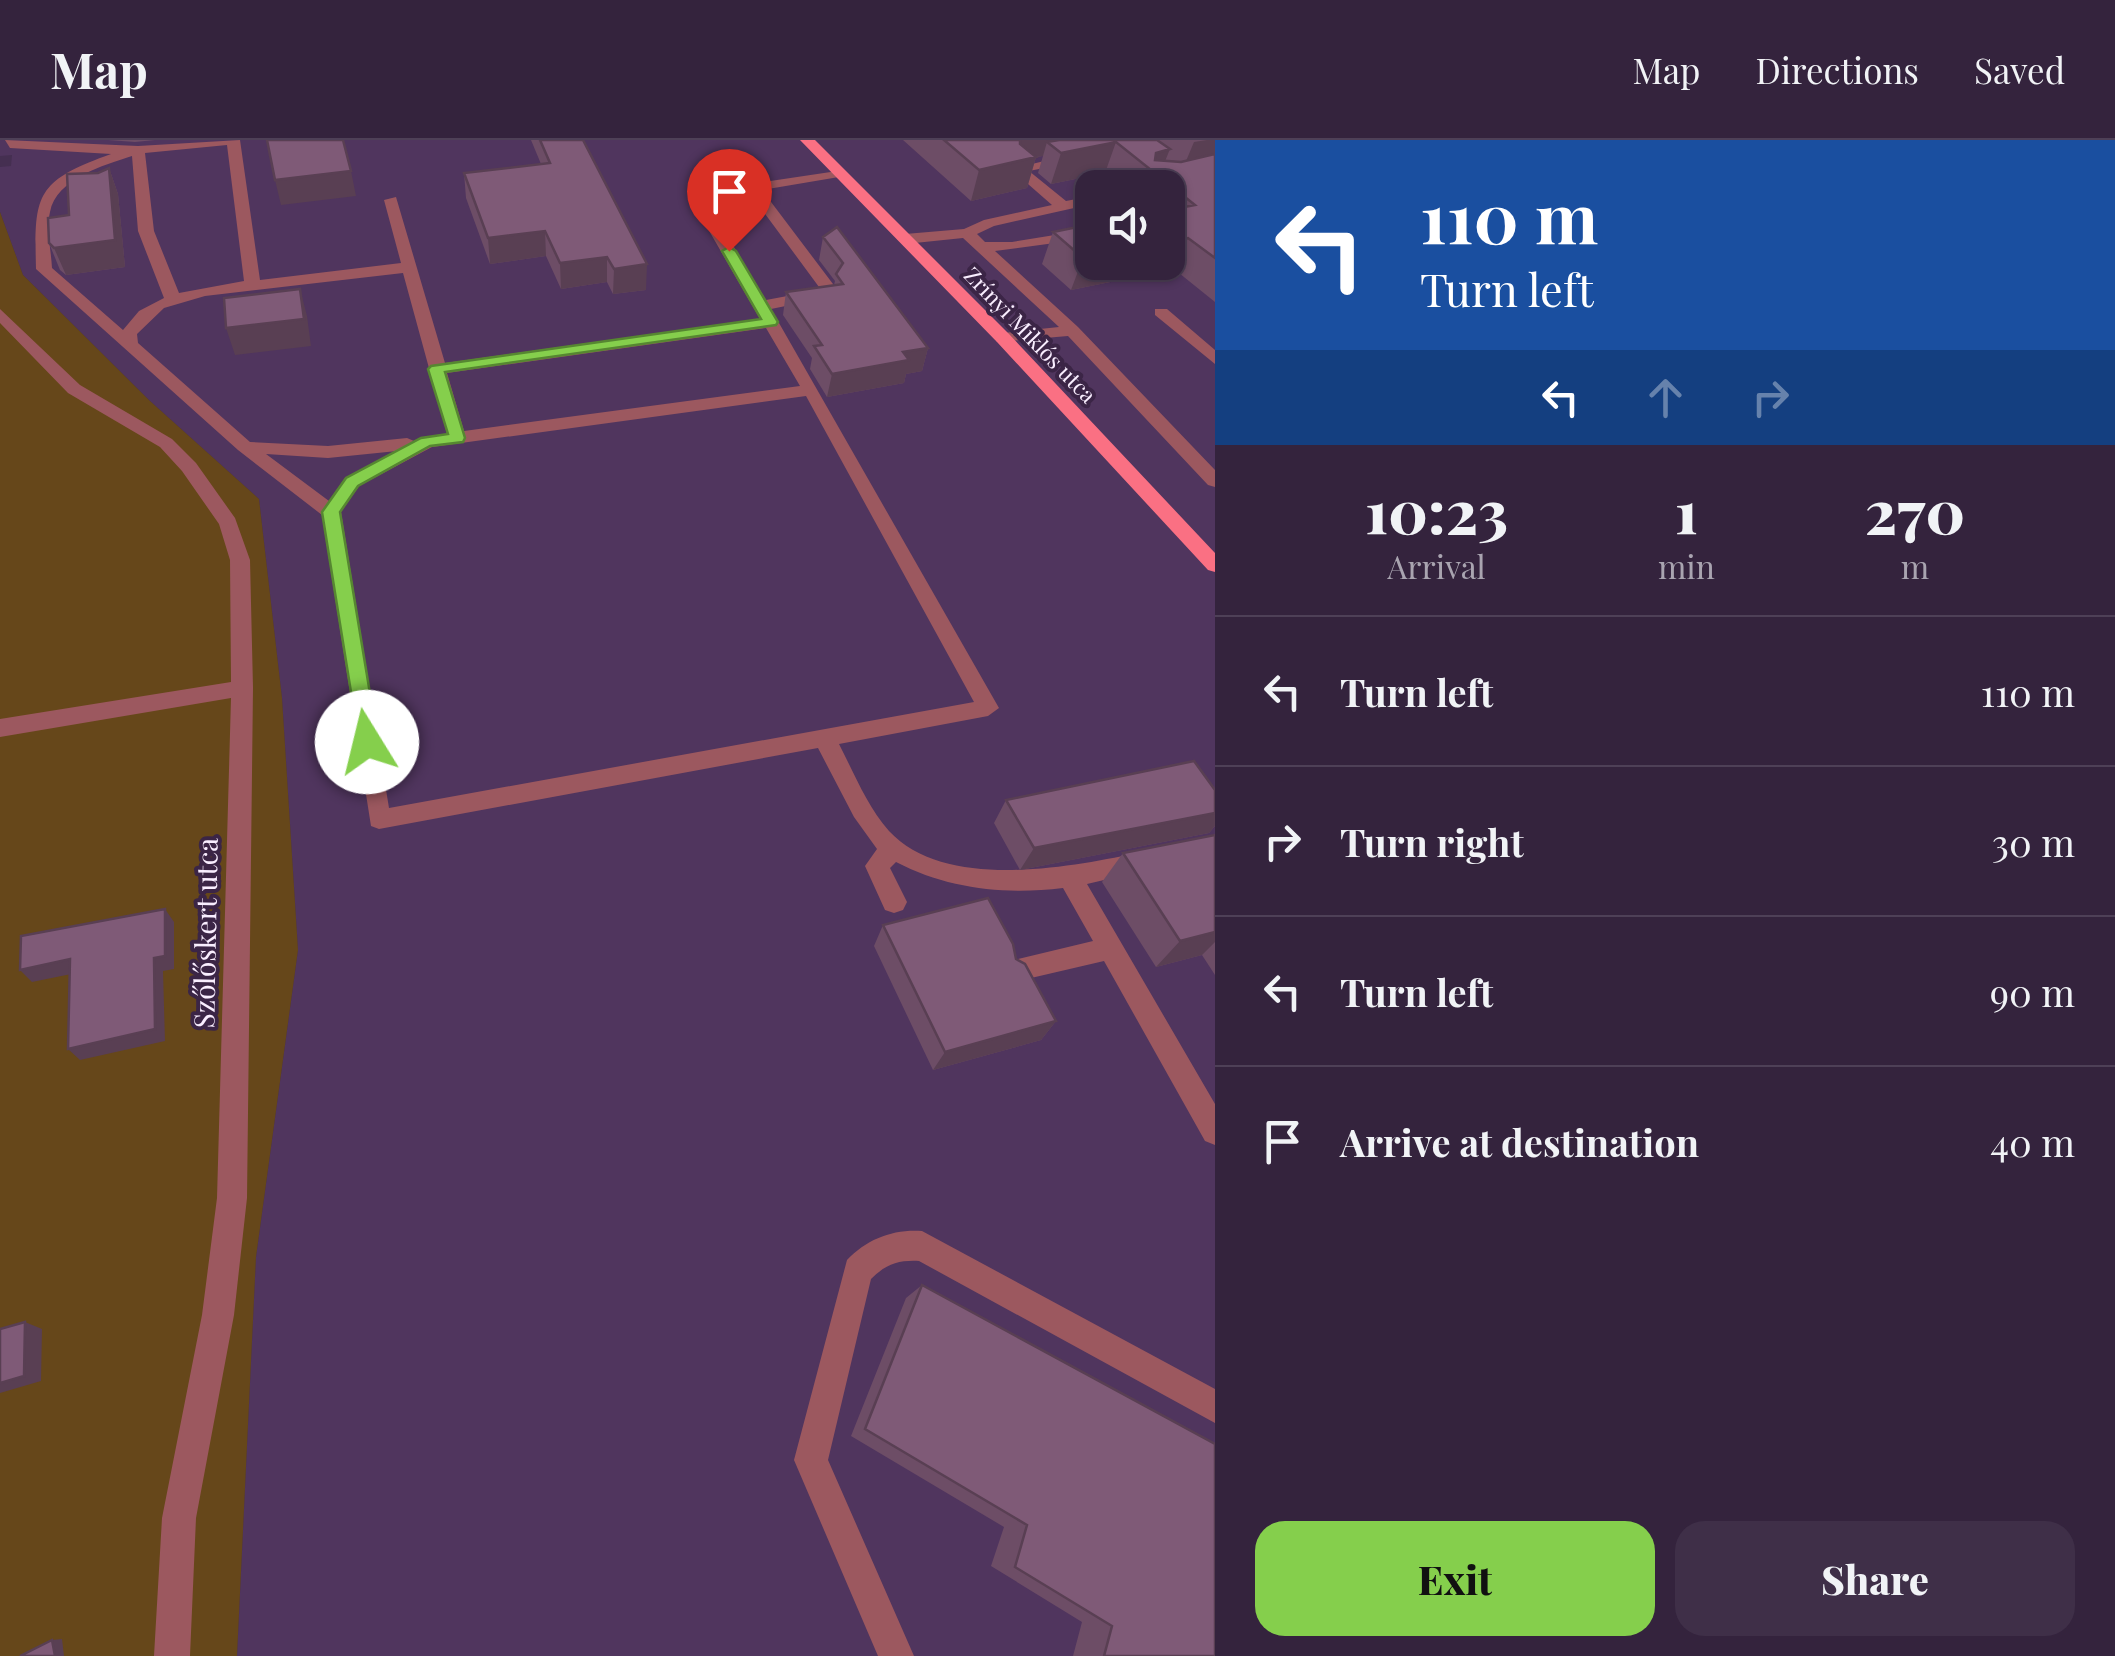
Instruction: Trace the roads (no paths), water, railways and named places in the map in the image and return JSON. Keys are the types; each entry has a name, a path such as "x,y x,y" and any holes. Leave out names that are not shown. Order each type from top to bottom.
{"main road":[{"name":"Zrínyi Miklós utca","path":"807,140 1003,338 1215,565"}],"street":[{"path":"12,140 15,145 32,148 138,150 232,140 253,286"},
{"path":"138,150 58,187 44,202 44,269 244,446 331,512"},
{"path":"138,150 146,231 172,298"},
{"path":"1064,206 1018,169 1091,154"},
{"path":"426,442 352,482 331,512 380,819 988,708 811,390 696,196 839,173"},
{"path":"436,369 766,314 820,296 828,288 754,188"},
{"path":"391,200 457,438"},
{"path":"972,240 989,223 1075,204"},
{"path":"905,239 972,240 1012,247 1075,236"},
{"path":"972,240 1072,331 1215,481"},
{"path":"130,344 129,334 144,314 172,298 411,268"},
{"path":"1161,312 1215,359"},
{"name":"Szőlőskert utca","path":"0,314 74,389 166,443 208,491 228,523 240,560 242,688 232,1198 218,1315 180,1518 172,1656"},
{"path":"1003,338 1072,331"},
{"path":"244,446 328,452 811,390"},
{"path":"294,486 328,452"},
{"path":"0,728 242,688"},
{"path":"824,737 876,832 892,850 920,863 998,884 1070,877 1160,858"},
{"path":"892,850 877,866 894,902"},
{"path":"1070,877 1215,1131"},
{"path":"1014,970 1110,948"},
{"path":"896,1656 811,1460 858,1271 869,1257 907,1244 922,1246 1215,1407"}]}
